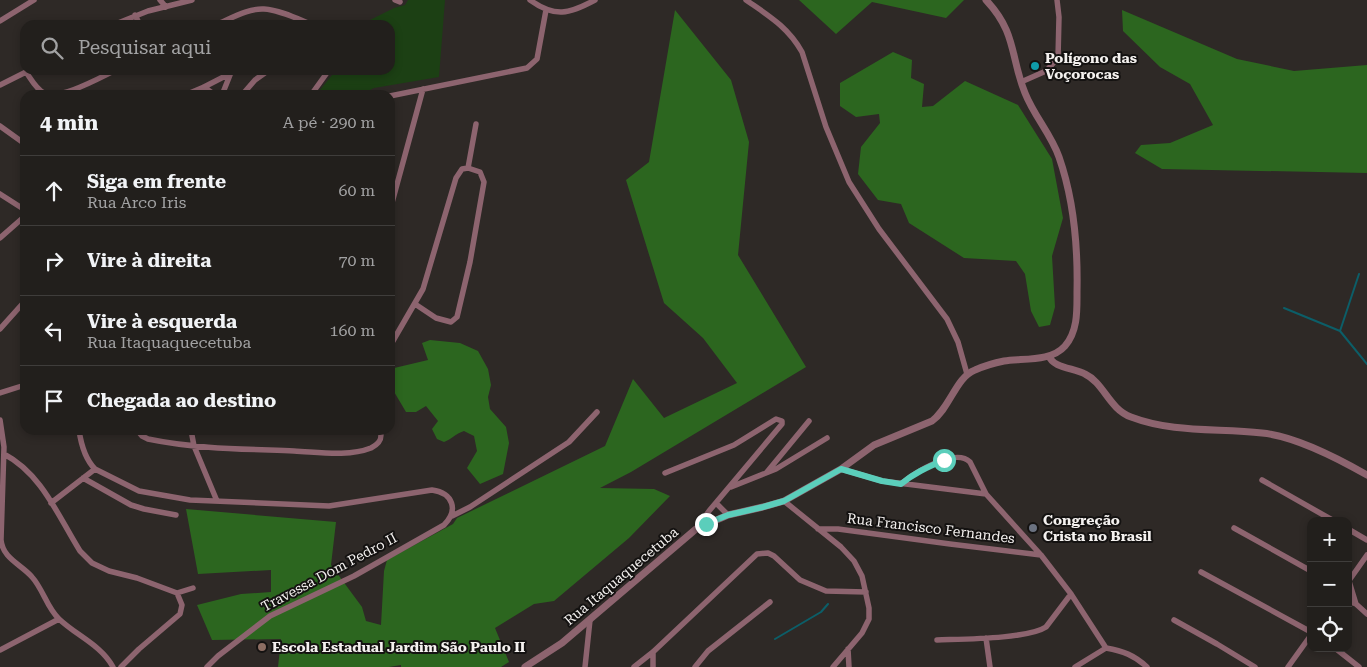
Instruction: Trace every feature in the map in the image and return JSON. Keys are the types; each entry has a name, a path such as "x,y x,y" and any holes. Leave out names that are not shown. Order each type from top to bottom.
{"street":[{"path":"0,21 34,0"},
{"path":"160,0 166,7"},
{"path":"124,20 135,15 192,0"},
{"path":"530,0 546,10 566,13 595,0"},
{"path":"746,0 785,28 795,40 802,52 831,141 849,182 878,229 947,319 958,342 967,374 978,368 1003,361 1049,356 1064,347 1074,330 1077,302 1077,241 1068,191 1058,155 1034,113 1021,82 1013,46 1006,26 986,0"},
{"path":"1021,82 1046,70 1058,58 1059,17 1057,0"},
{"path":"228,20 250,11 263,9 300,20"},
{"path":"395,95 527,68 537,59 546,10"},
{"path":"135,15 138,20"},
{"path":"0,85 20,75"},
{"path":"31,75 40,90"},
{"path":"68,90 104,75"},
{"path":"197,90 230,75"},
{"path":"224,90 230,75"},
{"path":"246,90 262,75"},
{"path":"315,90 325,75"},
{"path":"204,87 208,90"},
{"path":"395,192 424,89"},
{"path":"468,168 476,124"},
{"path":"0,126 20,140"},
{"path":"395,338 422,289 456,178 462,169 468,168 480,172 484,182 470,262 457,317 455,321 451,322 436,318 415,304"},
{"path":"0,194 20,207"},
{"path":"0,238 20,220"},
{"path":"0,329 20,307"},
{"path":"1049,356 1053,362 1086,374 1115,408 1130,417 1175,428 1264,433 1326,454 1367,475"},
{"name":"Rua Itaquaquecetuba","path":"524,667 562,643 696,529 728,515 784,501 841,469 874,445 920,427 939,416 967,374"},
{"path":"0,393 20,387"},
{"path":"452,516 470,507 569,442 597,412"},
{"path":"665,473 734,445 776,419 780,420 782,424 696,529"},
{"path":"0,420 4,454 2,546 7,555 32,577 59,619 93,644 105,655 113,667"},
{"path":"766,473 809,422"},
{"path":"80,435 86,456 95,470 139,491 190,500 329,506 432,490 438,491 450,498 453,510 452,516"},
{"path":"141,435 148,439 194,446 344,452 373,447 379,443 381,435"},
{"path":"192,435 194,446 217,501"},
{"path":"729,488 766,473 828,438"},
{"path":"4,454 31,473 87,560 109,571 137,578 177,593 193,588"},
{"path":"901,484 911,475 944,460 962,457 970,462 986,494 1041,555 1071,594 1106,648 1128,653 1147,667"},
{"path":"841,469 882,481 986,494"},
{"path":"51,502 95,470"},
{"path":"83,478 131,505 176,515"},
{"path":"1262,480 1327,517"},
{"path":"784,501 849,555 862,576 869,608 869,619 862,633 833,667"},
{"path":"716,503 728,515"},
{"name":"Travessa Dom Pedro II","path":"207,667 218,656 270,616 354,576 444,525 452,516"},
{"path":"1234,528 1307,569"},
{"name":"Rua Francisco Fernandes","path":"818,529 838,529 1041,555"},
{"path":"1352,531 1367,540"},
{"path":"634,667 653,652 757,554 768,553 774,556 800,580 826,591 866,592"},
{"path":"1352,576 1367,555"},
{"path":"1201,572 1307,631"},
{"path":"1352,592 1356,604"},
{"path":"121,667 180,614 182,604 177,593"},
{"path":"937,640 986,638 1025,634 1041,630 1046,627 1071,594"},
{"path":"695,667 708,652 770,602"},
{"path":"1352,602 1367,614"},
{"path":"0,650 59,619"},
{"path":"585,667 590,620"},
{"path":"1174,620 1255,667"},
{"path":"986,638 990,667"},
{"path":"1288,667 1307,644"},
{"path":"1075,667 1106,648"},
{"path":"848,649 849,667"},
{"path":"653,652 653,667"},
{"path":"1340,652 1358,667"}],"green space":[{"path":"408,0 445,0 439,77 370,90 320,90 332,75 395,75 395,20 370,20 394,8 405,5"},
{"path":"799,0 964,0 946,18 872,2 836,34"},
{"path":"675,10 731,80 749,142 738,255 806,367 631,472 600,488 654,489 670,496 629,538 554,601 534,604 495,628 509,662 501,667 401,667 401,665 389,667 278,667 281,639 212,640 197,605 241,594 271,592 271,570 198,574 186,509 336,522 331,565 362,607 366,621 381,625 384,571 387,560 453,524 457,518 605,446 633,379 664,418 737,383 703,338 664,303 626,180 649,162"},
{"path":"1122,10 1237,59 1294,71 1367,65 1367,173 1162,169 1135,153 1141,145 1170,143 1213,125 1190,84 1160,67 1123,31"},
{"path":"893,52 912,60 911,78 924,84 922,107 933,106 965,81 1018,105 1052,159 1063,218 1052,256 1055,307 1050,325 1039,327 1031,311 1025,274 1016,261 964,258 909,223 901,204 878,200 858,174 861,147 880,123 879,114 856,117 840,106 840,83"},
{"path":"430,340 460,343 478,351 488,369 491,385 488,397 490,409 506,427 509,443 503,474 480,484 467,468 477,451 474,436 464,431 444,442 437,439 432,429 438,421 426,406 416,412 406,412 395,393 395,368 428,360 422,343"}],"waterway":[{"path":"1340,331 1359,274"},
{"path":"1284,308 1340,331 1367,364"},
{"path":"775,639 821,612 828,604"}],"place":[{"name":"Polígono das Voçorocas","path":"1035,66"},
{"name":"Congreção Crista no Brasil","path":"1033,528"},
{"name":"Escola Estadual Jardim São Paulo II","path":"262,647"}],"route":[{"path":"706,524 728,515 784,501 841,469 882,481 901,484 911,475 944,460"}]}
